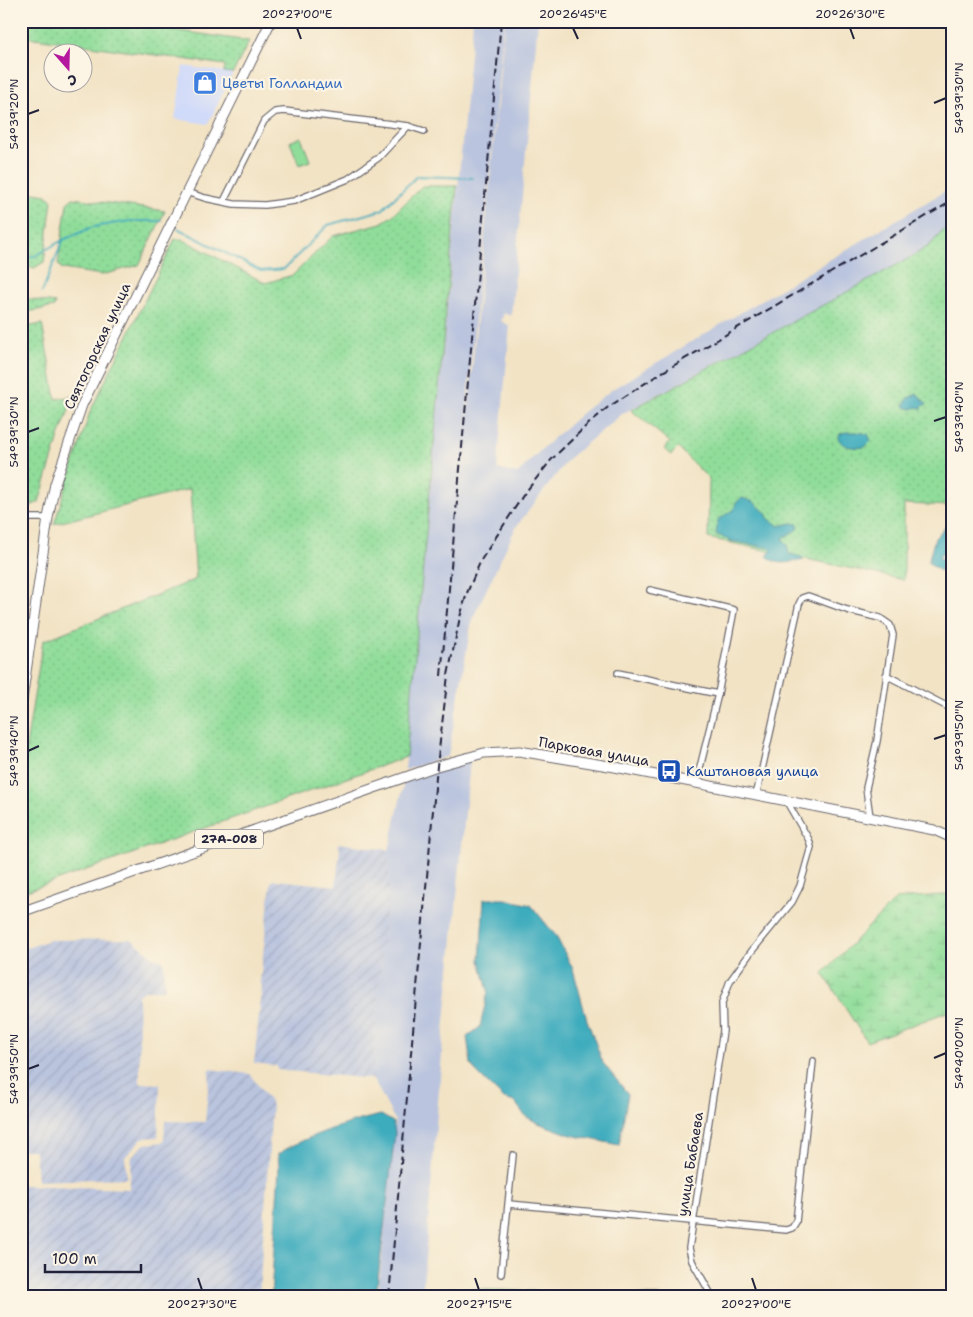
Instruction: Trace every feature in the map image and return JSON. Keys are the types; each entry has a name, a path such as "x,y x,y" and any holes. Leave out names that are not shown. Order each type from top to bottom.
{"main road":[{"name":"Святогорская улица","path":"21,707 48,518 55,484 82,405 271,21"},
{"name":"Парковая улица","path":"21,912 438,766 484,753 518,751 573,759 934,830 952,838"}],"street":[{"path":"224,201 264,122 275,112 284,111 408,126 424,131"},
{"path":"186,192 234,204 265,205 294,201 348,179 378,158 408,126"},
{"path":"21,518 48,518"},
{"path":"650,590 734,610 718,694 696,784"},
{"path":"756,796 802,598 808,596 847,610 880,618 890,625 893,635 877,742 866,788 870,817"},
{"path":"618,673 718,694"},
{"path":"886,676 952,709"},
{"name":"улица Бабаева","path":"712,1296 692,1261 689,1248 723,1031 722,1003 730,981 792,902 800,886 811,847 810,840 787,802"},
{"path":"509,1204 786,1230 792,1228 796,1222 813,1061"},
{"path":"501,1274 513,1155"}],"shaded area":[{"path":"473,21 504,21 468,393 466,434 505,21 538,21 511,316 504,313 501,321 510,326 497,469 517,474 583,412 614,388 952,187 952,221 930,245 913,256 622,414 569,458 516,527 472,620 448,756 405,770"},
{"path":"183,66 233,73 208,124 175,119"},
{"path":"470,761 443,1042 422,1296 378,1296 395,1120 373,1079 377,1010 389,892 389,850 404,782"},
{"path":"338,843 389,850 389,892 377,1010 373,1079 277,1070 277,1066 254,1063 262,986 260,982 271,882 275,880 336,886 340,848"},
{"path":"131,939 154,957 164,962 165,990 146,990 138,995 140,1083 160,1084 158,1137 142,1138 125,1157 127,1178 37,1181 35,1150 21,1150 21,950 50,940"},
{"path":"210,1069 250,1074 272,1105 259,1296 21,1296 21,1185 129,1189 132,1156 145,1144 164,1142 165,1121 205,1122"}],"green space":[{"path":"21,21 111,21 249,41 233,73 224,72 225,65 92,46 92,42 63,42 21,36"},
{"path":"301,137 310,161 299,165 290,142"},
{"path":"422,186 457,186 406,757 21,893 21,777 43,641 196,579 190,489 54,524 90,412 175,239 182,239 265,283 293,275 333,236 381,223 392,216"},
{"path":"21,191 47,195 52,201 44,262 34,268 21,265"},
{"path":"73,198 165,211 139,265 102,275 62,269 58,264 67,203"},
{"path":"952,221 952,506 904,504 904,580 708,538 709,479 678,448 671,455 664,449 670,442 631,410 913,256 930,245"},
{"path":"21,298 55,303 54,307 21,313"},
{"path":"42,324 56,399 74,396 39,502 26,508 21,508 21,328"},
{"path":"952,894 952,1010 867,1042 823,973 896,899"},
{"path":"448,1288 661,1296 430,1296 430,1293"}],"water":[{"path":"917,394 927,404 922,406 922,409 918,407 911,409 905,407 904,405 908,398"},
{"path":"846,432 868,434 871,441 865,447 845,445 838,437"},
{"path":"742,498 754,502 766,513 768,518 779,526 792,523 798,524 799,528 783,538 787,544 789,554 802,557 804,560 784,563 775,562 767,556 772,550 770,548 731,541 716,534 718,520 734,509 736,503"},
{"path":"951,521 952,545 939,557 945,562 940,571 928,562 935,538"},
{"path":"484,899 505,899 531,905 556,936 573,969 587,1020 603,1063 628,1094 619,1145 571,1135 538,1123 525,1116 515,1102 504,1099 476,1072 471,1064 467,1037 480,1027 488,991 480,960"},
{"path":"381,1115 393,1122 395,1133 376,1296 271,1296 279,1168 278,1154 301,1141 328,1130"}],"waterway":[{"path":"177,228 261,271 284,269 328,225 382,210 417,176 473,178"},
{"path":"21,257 35,256 63,240 93,227 130,221 161,221"},
{"path":"42,292 63,240"}],"railway":[{"path":"441,676 501,21"},
{"path":"389,1296 437,766 448,675 460,617 467,593 481,560 524,494 552,459 607,408 661,373 952,201"}],"place":[{"name":"Цветы Голландии","path":"205,83"},
{"name":"Каштановая улица","path":"669,771"}]}
